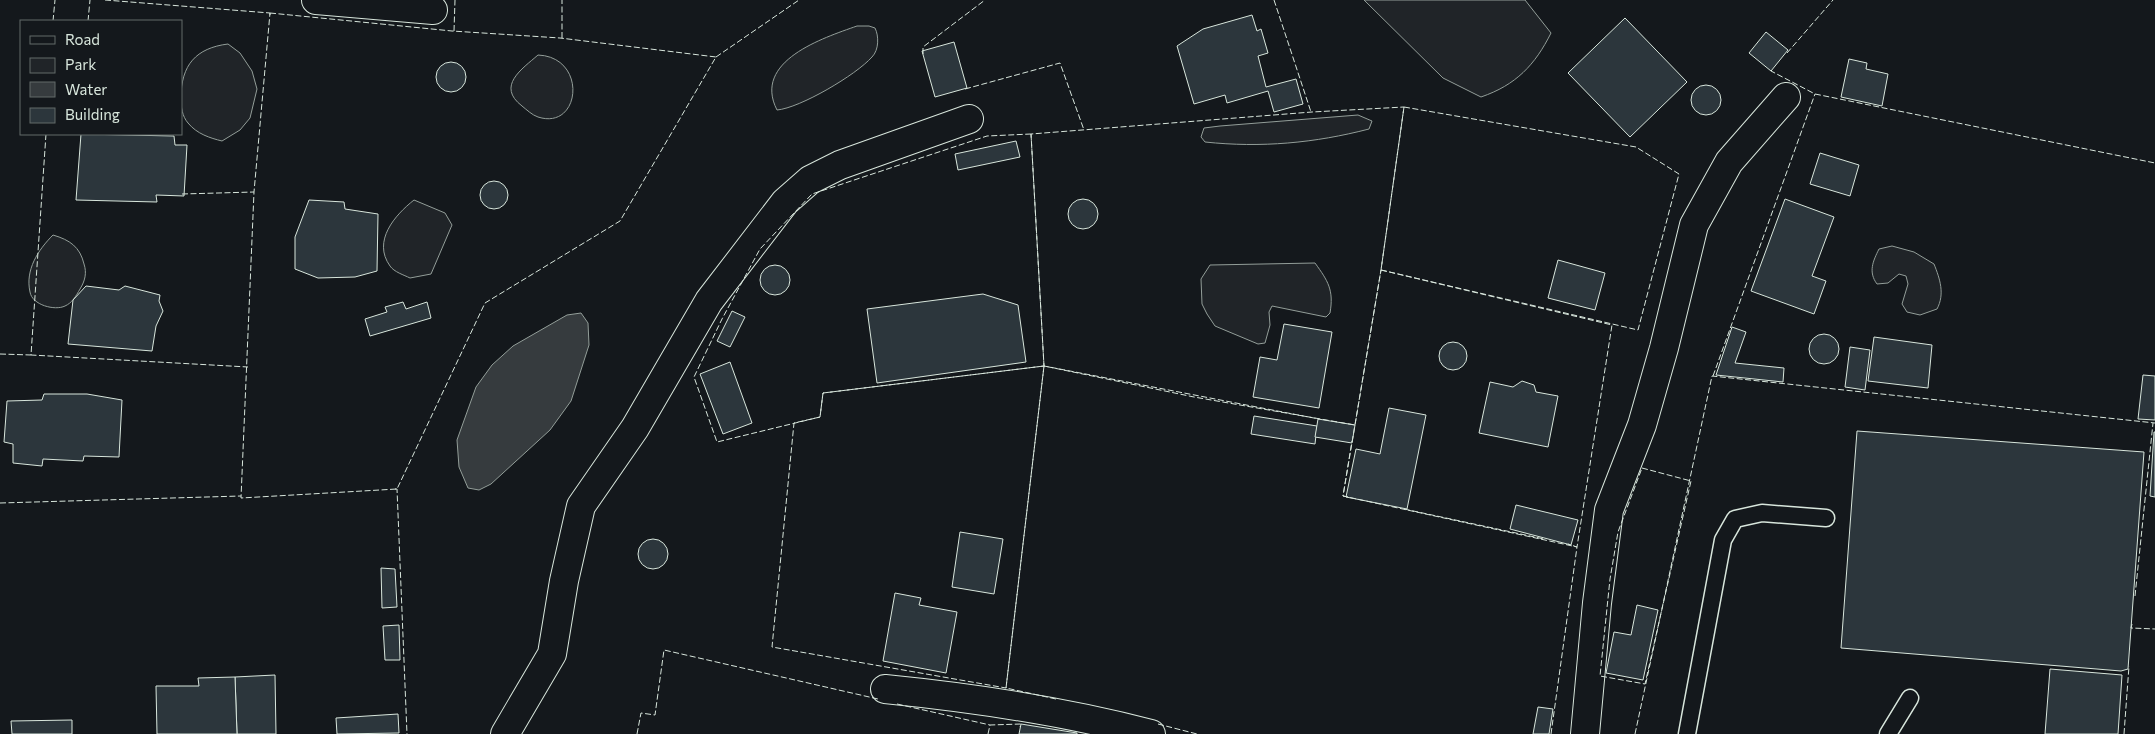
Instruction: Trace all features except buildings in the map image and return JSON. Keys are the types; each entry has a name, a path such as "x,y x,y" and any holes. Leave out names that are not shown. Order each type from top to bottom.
{"street":[{"path":"316,0 433,10"},
{"path":"1585,734 1597,603 1609,510 1642,425 1664,348 1694,225 1729,162 1786,97"},
{"path":"505,734 552,654 564,581 581,506 634,428 709,301 785,202 810,180 840,165 969,119"},
{"path":"885,689 1092,718 1151,734"}],"lane":[{"path":"1687,734 1723,540 1735,520 1762,514 1826,518"},
{"path":"1888,734 1910,698"}],"green space":[{"path":"1364,0 1525,0 1551,33 1538,55 1523,72 1504,86 1481,97 1443,78"},
{"path":"857,26 875,28 878,43 872,57 854,73 827,90 787,108 777,110 772,93 774,78 782,65 810,45"},
{"path":"228,44 240,53 252,71 257,89 250,118 240,130 222,141 208,137 192,127 186,120 182,108 182,86 187,67 199,54 217,46"},
{"path":"538,55 554,59 565,67 571,79 573,92 570,104 563,114 552,118 538,117 532,114 515,99 511,92 514,78"},
{"path":"1358,115 1372,121 1369,129 1308,141 1226,144 1205,142 1201,137 1204,128"},
{"path":"414,200 445,213 452,225 431,274 410,278 397,272 390,266 385,257 383,247 388,229 393,221"},
{"path":"53,235 64,239 77,249 82,258 85,271 83,283 74,299 65,306 56,308 44,306 35,300 30,292 29,284 29,276 34,261 42,247"},
{"path":"1892,246 1914,252 1934,264 1940,281 1941,292 1937,309 1920,315 1907,312 1902,304 1908,284 1906,276 1899,274 1888,283 1877,284 1874,280 1872,266 1879,249"},
{"path":"1315,263 1329,286 1331,298 1330,313 1326,317 1272,306 1269,312 1270,325 1265,343 1258,344 1215,326 1202,304 1201,279 1210,265"}],"water":[{"path":"581,313 588,323 589,345 571,401 550,430 491,484 479,490 468,488 459,467 457,440 476,387 492,365 513,346 567,315"}],"fence":[{"path":"53,20 55,0"},
{"path":"88,20 90,0"},
{"path":"105,0 270,13 270,15"},
{"path":"454,31 455,0"},
{"path":"562,0 562,38"},
{"path":"716,57 799,0"},
{"path":"923,54 923,47 985,0"},
{"path":"1274,0 1311,112"},
{"path":"1787,53 1833,0"},
{"path":"270,13 452,31 560,38 716,57 620,221 485,303 397,489 241,498 254,192 270,13"},
{"path":"965,89 1060,63 1084,130"},
{"path":"1772,70 1815,94 2155,163"},
{"path":"1713,376 1815,94"},
{"path":"1404,107 1381,270 1355,425 1194,397 1044,366 1031,134 1312,112 1404,107"},
{"path":"1404,107 1636,147 1679,174 1638,330 1381,270 1404,107"},
{"path":"1031,134 1044,366 823,393 820,417 717,442 694,377 722,319 760,249 812,194 987,136 1031,134"},
{"path":"46,135 31,355 248,367"},
{"path":"182,194 254,192"},
{"path":"1381,270 1612,325 1577,547 1343,496 1381,270"},
{"path":"0,354 31,355 31,353"},
{"path":"1044,366 1006,688 772,647 794,423 820,417 823,393 1044,366"},
{"path":"1056,699 1006,688 1044,366 1319,419"},
{"path":"1635,734 1712,376 2155,423"},
{"path":"2135,596 2153,423"},
{"path":"1348,497 1343,496 1352,441"},
{"path":"1642,468 1691,481 1645,684 1600,676 1610,579 1618,532 1642,468"},
{"path":"395,489 397,489 407,734"},
{"path":"0,503 241,496"},
{"path":"1404,509 1544,539"},
{"path":"1551,734 1577,547 1568,544"},
{"path":"2132,624 2131,628 2155,629"},
{"path":"637,734 641,713 655,715 664,650 878,699"},
{"path":"2124,734 2129,666"},
{"path":"897,704 990,725"},
{"path":"988,734 990,725 1021,724 1020,727"},
{"path":"1158,724 1197,734"}]}
